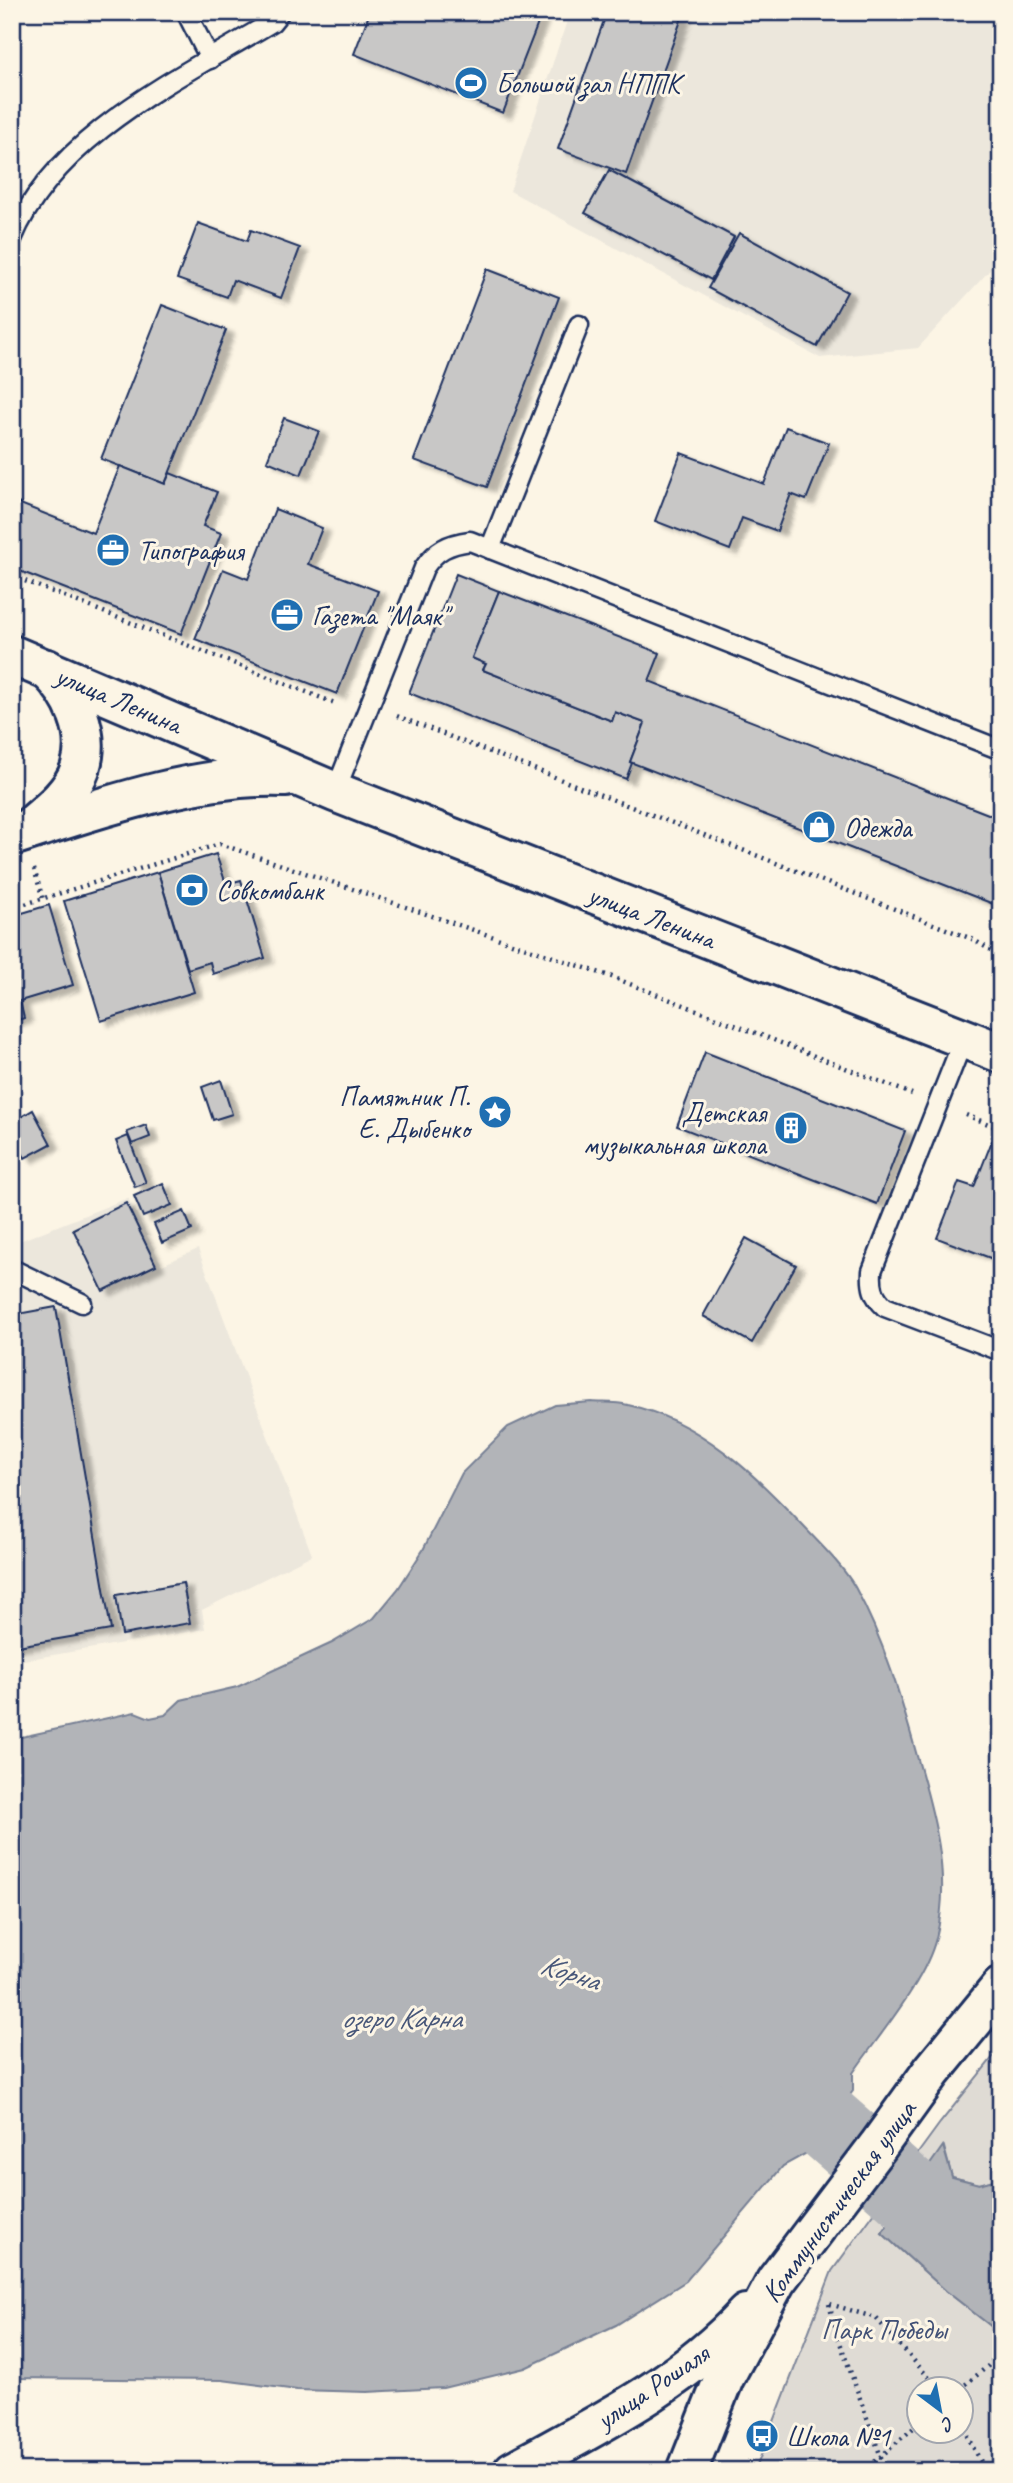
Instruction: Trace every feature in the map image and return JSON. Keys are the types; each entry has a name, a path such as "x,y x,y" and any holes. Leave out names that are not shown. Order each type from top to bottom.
{"main road":[{"name":"улица Ленина","path":"29,661 319,785 1001,1053"},
{"path":"18,834 50,810 68,790 80,769 83,748 78,714 62,684 29,661"},
{"name":"улица Ленина","path":"18,834 153,794 219,779 254,776 319,785"},
{"name":"Коммунистическая улица","path":"687,2471 724,2378 776,2281 932,2071 1001,1987"},
{"name":"улица Рошаля","path":"513,2471 633,2405 672,2379 740,2321 776,2281"}],"lane":[{"path":"186,12 210,59"},
{"path":"12,239 36,197 84,145 120,115 272,22 280,12"},
{"path":"490,549 579,325"},
{"path":"319,785 368,710 424,568 433,554 451,544 470,541 1001,750"},
{"path":"964,1038 872,1271 871,1285 875,1298 885,1307 1001,1351"},
{"path":"12,1269 82,1303"}],"path":[{"path":"12,576 339,705 398,716 972,939 1001,956"},
{"path":"12,908 220,844 611,977 1001,1129"},
{"path":"886,2471 838,2337 829,2304 876,2318 925,2374"},
{"path":"974,2378 1001,2351"},
{"path":"864,2471 904,2437"},
{"path":"972,2444 985,2471"}],"shaded area":[{"path":"570,12 1001,12 1001,258 918,348 820,358 510,191"},
{"path":"128,1198 162,1265 198,1249 312,1555 202,1610 205,1629 12,1662 12,1244"}],"green space":[{"name":"Парк Победы","path":"1001,2047 1001,2178 980,2184 952,2177 944,2147 882,2233 946,2291 1001,2334 1001,2471 755,2471 832,2271 940,2123"}],"water":[{"name":"озеро Карна","path":"591,1402 628,1405 654,1412 679,1423 725,1452 786,1507 844,1571 855,1587 883,1648 905,1713 935,1823 942,1869 942,1892 936,1938 930,1955 912,1990 853,2073 853,2091 805,2154 783,2166 686,2281 616,2325 525,2368 443,2388 367,2392 297,2390 222,2380 12,2378 12,1739 135,1712 150,1718 165,1715 181,1700 237,1687 332,1643 374,1618 398,1589 423,1550 462,1473 508,1427 555,1405"},
{"path":"943,2146 952,2177 979,2184 1001,2178 1001,2334 946,2291 882,2233"}],"building":[{"name":"Большой зал НППК","path":"370,12 524,12 540,18 503,113 354,54"},
{"path":"607,12 684,12 626,174 558,149"},
{"path":"609,170 734,237 711,280 585,213"},
{"path":"198,223 247,241 251,230 300,248 281,298 233,280 227,297 177,279"},
{"path":"739,233 847,292 817,347 708,288"},
{"path":"487,269 559,297 487,487 414,460"},
{"path":"162,305 226,330 165,484 101,459"},
{"path":"284,418 319,431 301,475 267,461"},
{"path":"786,427 829,443 806,500 791,494 777,531 742,518 730,550 655,521 681,453 764,484"},
{"name":"Типография","path":"120,466 165,484 170,473 217,492 203,526 221,533 181,634 12,568 12,517 18,503 93,533"},
{"name":"Газета \"Маяк\"","path":"275,509 322,528 308,564 378,591 337,694 195,639 223,569 248,579"},
{"path":"456,574 499,591 472,658 486,664 483,670 612,721 615,712 645,723 626,779 409,693"},
{"path":"499,591 660,653 649,681 1001,819 1001,907 630,762 645,723 615,712 612,721 483,670 486,664 472,658"},
{"path":"216,854 226,884 241,880 265,958 213,974 210,962 188,969 158,872"},
{"path":"158,872 194,992 101,1021 64,901"},
{"path":"49,905 73,985 20,1001 24,1018 12,1022 12,916"},
{"name":"Детская музыкальная школа","path":"705,1052 905,1131 877,1204 677,1126"},
{"path":"221,1080 232,1114 213,1120 202,1087"},
{"path":"33,1110 51,1144 25,1158 12,1135 12,1122"},
{"path":"146,1125 150,1137 132,1144 127,1132"},
{"path":"128,1136 146,1183 135,1187 116,1141"},
{"path":"992,1141 1001,1145 1001,1262 937,1238 959,1182 974,1187"},
{"path":"163,1183 172,1205 143,1217 134,1196"},
{"path":"126,1203 156,1265 103,1291 73,1229"},
{"path":"184,1211 192,1230 162,1243 154,1224"},
{"path":"746,1238 796,1265 752,1343 703,1316"},
{"path":"56,1307 111,1630 12,1647 12,1315"},
{"path":"183,1583 190,1623 122,1635 116,1595"}],"waterway":[{"name":"Корна","path":"748,2058 1001,2275"}],"place":[{"name":"Большой зал НППК","path":"471,83"},
{"name":"Типография","path":"113,550"},
{"name":"Газета \"Маяк\"","path":"287,615"},
{"name":"Одежда","path":"819,827"},
{"name":"Совкомбанк","path":"192,890"},
{"name":"Памятник П. Е. Дыбенко","path":"495,1112"},
{"name":"Детская музыкальная школа","path":"791,1128"},
{"name":"Школа №1","path":"762,2436"}]}
